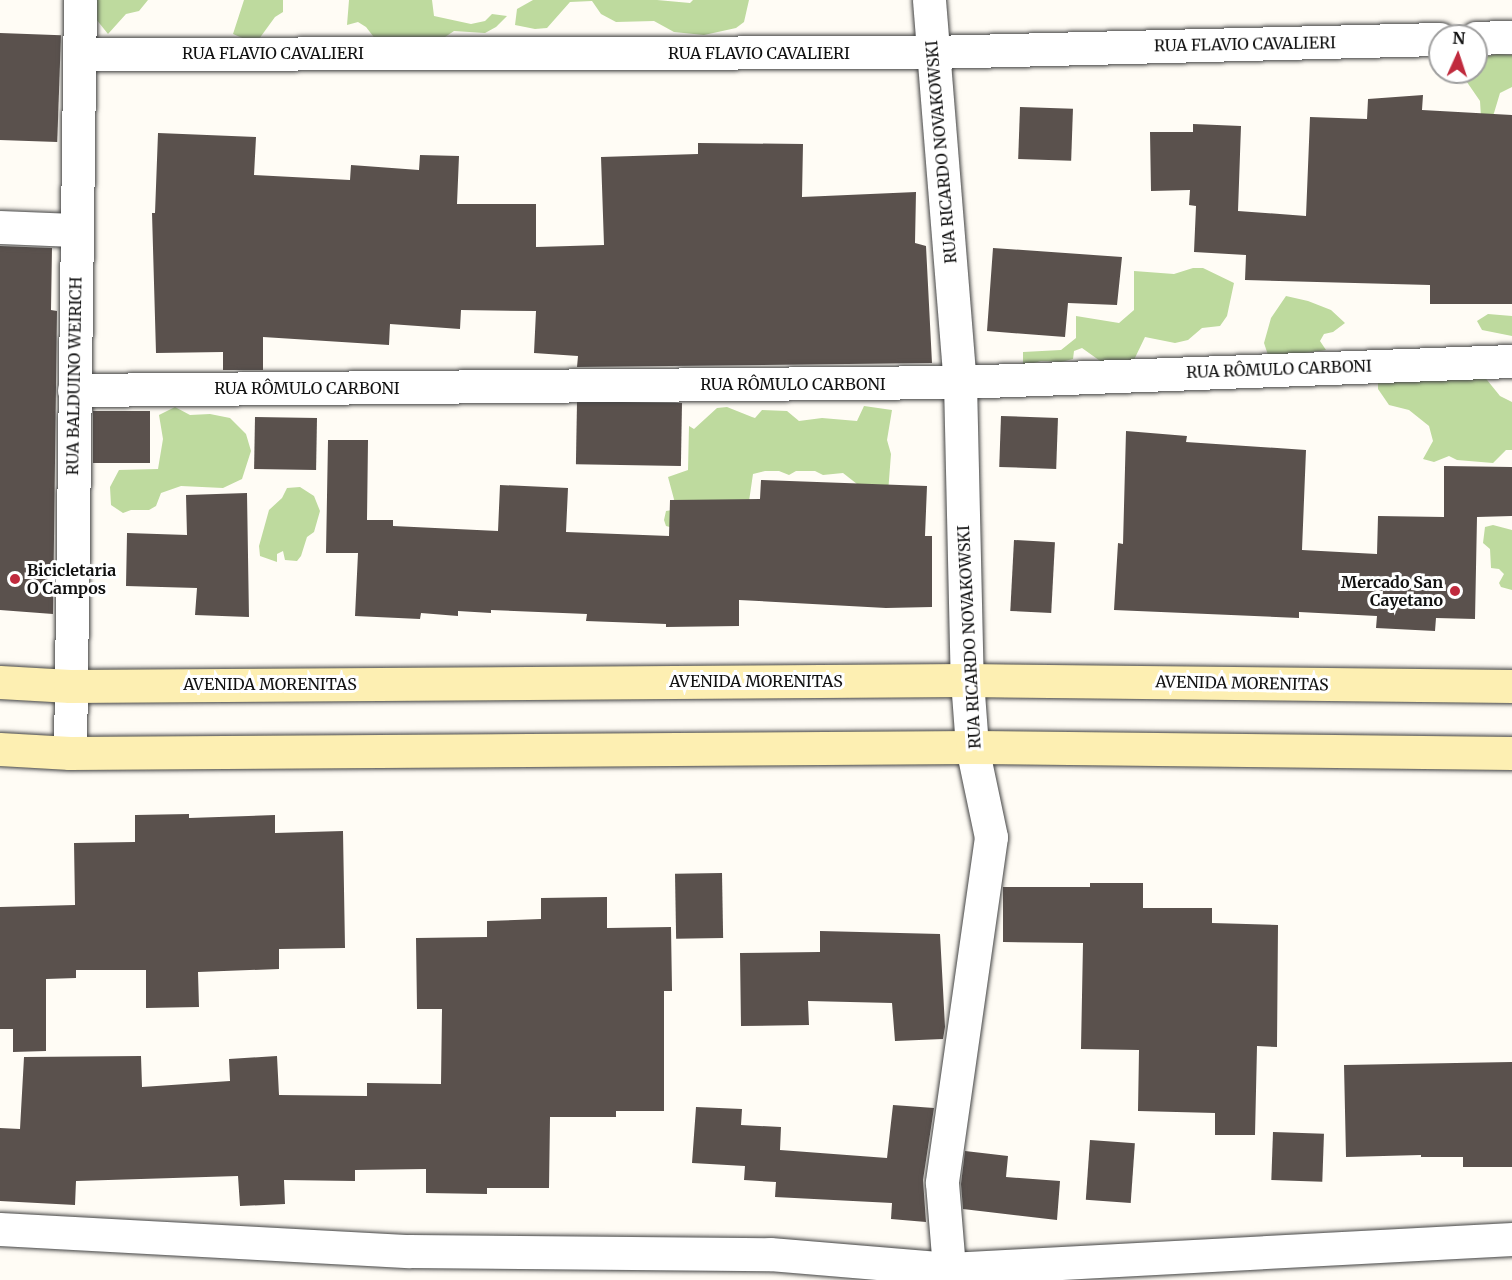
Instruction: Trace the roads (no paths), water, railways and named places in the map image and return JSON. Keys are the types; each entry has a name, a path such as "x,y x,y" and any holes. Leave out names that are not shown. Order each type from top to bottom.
{"main road":[{"name":"AVENIDA MORENITAS","path":"0,682 70,686 967,680 1512,686"},
{"path":"0,749 70,753 972,747 1512,753"}],"street":[{"name":"RUA BALDUINO WEIRICH","path":"70,753 80,0"},
{"name":"RUA RICARDO NOVAKOWSKI","path":"929,0 960,382 967,680 972,747 991,837 942,1183 949,1269"},
{"path":"1488,38 1512,38"},
{"name":"RUA FLAVIO CAVALIERI","path":"78,54 932,52 1428,39"},
{"path":"0,227 76,230"},
{"name":"RUA RÔMULO CARBONI","path":"74,390 960,382 1512,361"},
{"path":"0,1229 410,1266 770,1254 949,1269 1512,1239"}],"place":[{"name":"Bicicletaria O Campos","path":"15,579"},
{"name":"Mercado San Cayetano","path":"1455,591"}]}
